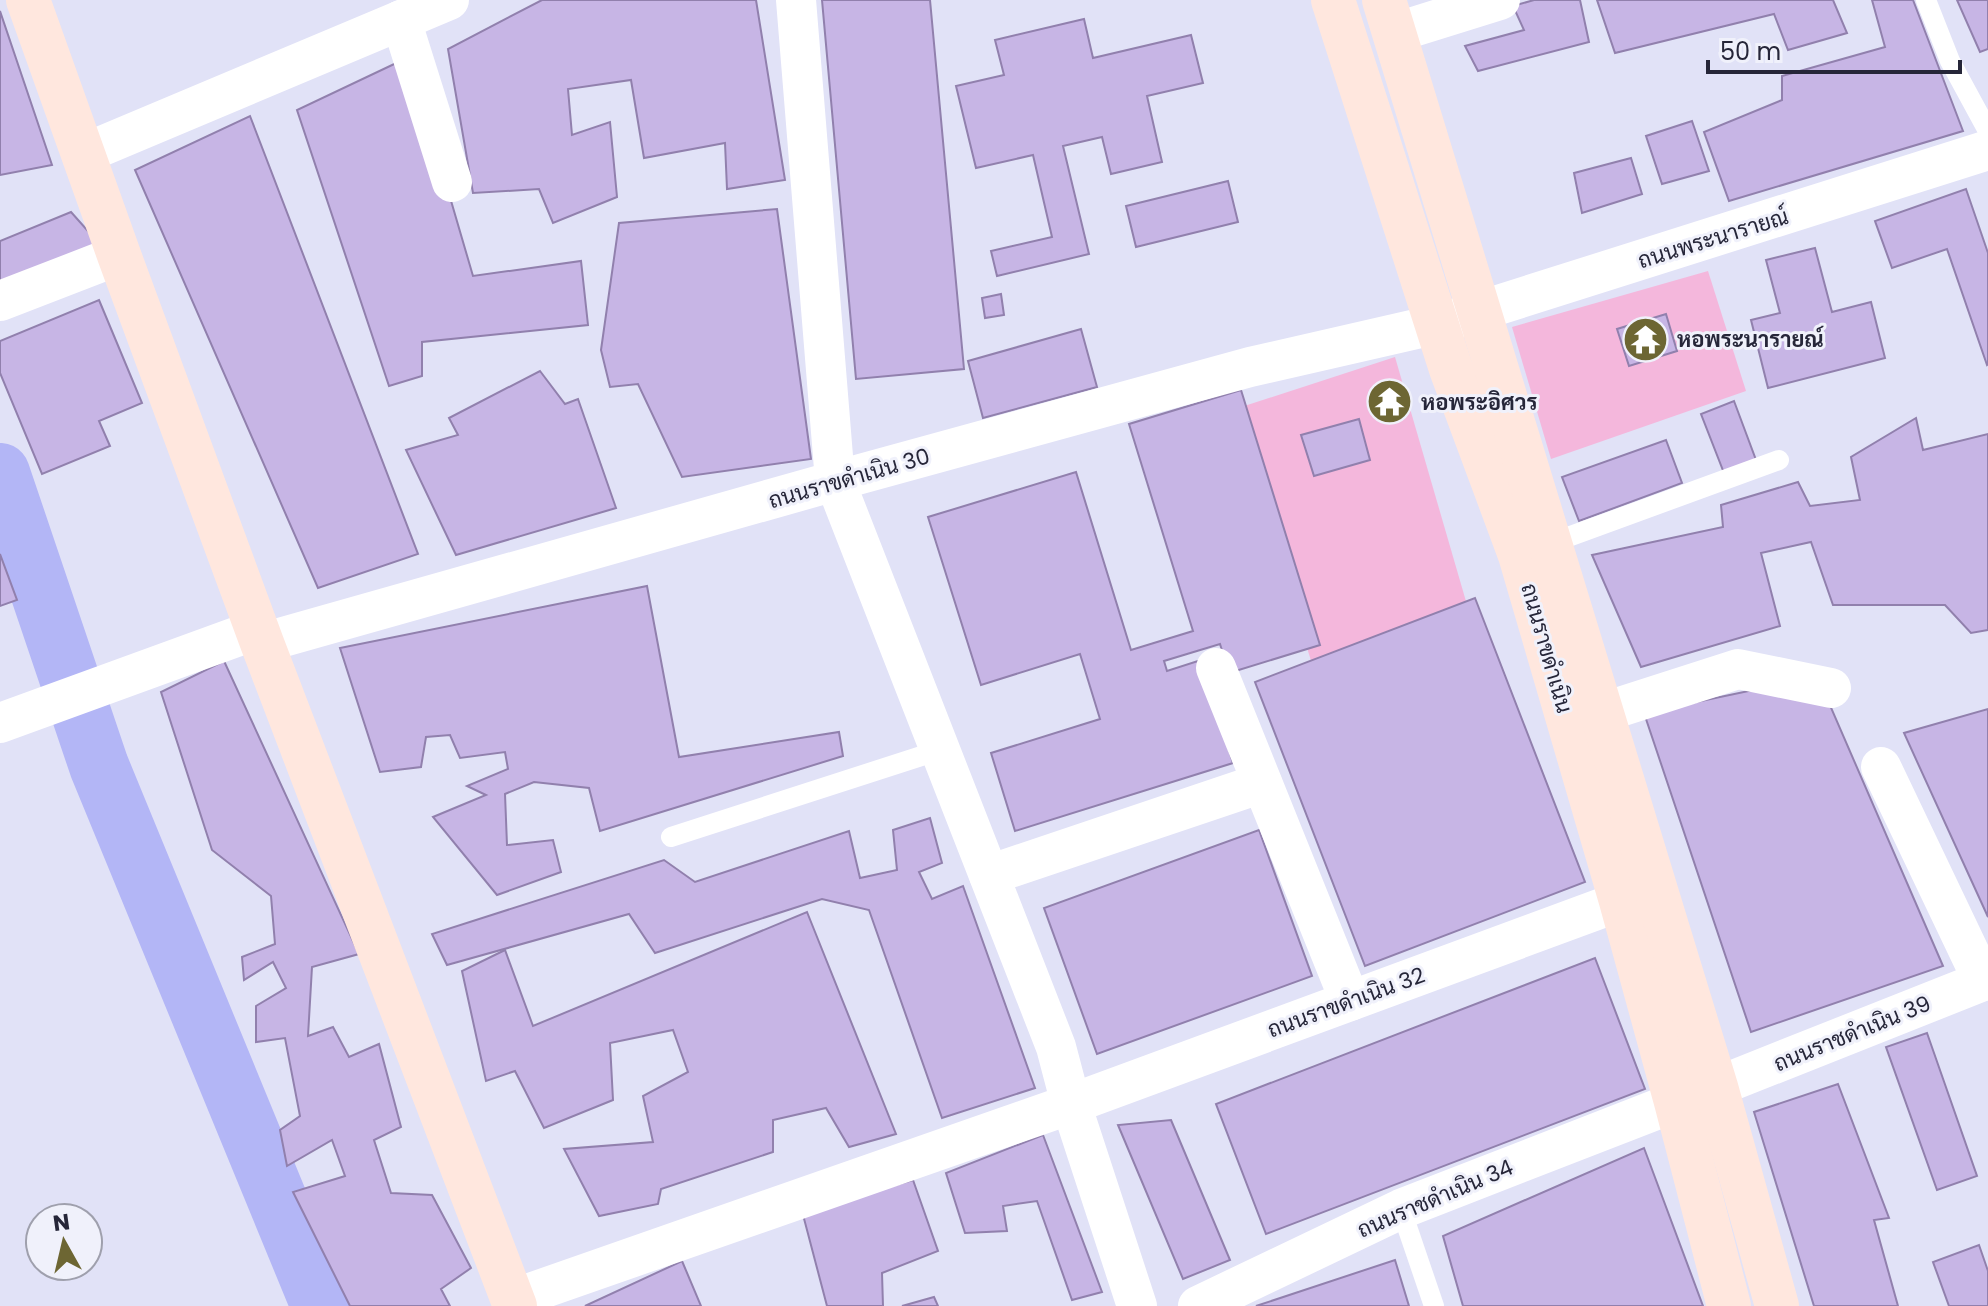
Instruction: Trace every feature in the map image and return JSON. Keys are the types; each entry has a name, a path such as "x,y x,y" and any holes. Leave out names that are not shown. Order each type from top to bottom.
{"main road":[{"path":"28,0 260,636 514,1303"},
{"name":"ถนนราขดำเนิน","path":"1333,0 1451,369 1536,550"},
{"name":"ถนนราขดำเนิน","path":"1389,16 1479,311 1536,550 1696,1095 1729,1306"},
{"name":"ถนนราขดำเนิน","path":"1585,718 1621,901 1777,1306"}],"street":[{"path":"796,0 835,481 1056,1047 1071,1104 1137,1306"},
{"path":"1389,16 1500,0"},
{"path":"83,154 423,8 452,182"},
{"name":"ถนนพระนารายณ์","path":"1438,324 1988,150"},
{"path":"0,301 119,255"},
{"name":"ถนนราขดำเนิน 30","path":"0,723 107,684 260,636 1250,367 1438,324"},
{"path":"1216,668 1350,1001"},
{"path":"1585,718 1738,669 1831,688"},
{"path":"1881,767 1986,980"},
{"path":"989,875 1262,783"},
{"name":"ถนนราขดำเนิน 32","path":"514,1303 1071,1104 1621,901"},
{"name":"ถนนราชดำเนิน 39","path":"1696,1095 1986,980"},
{"name":"ถนนราชดำเนิน 34","path":"1198,1306 1401,1209 1696,1095"}],"lane":[{"path":"1926,0 1950,61 1988,131"},
{"path":"1536,550 1779,460"},
{"path":"671,837 940,750"},
{"path":"1401,1209 1434,1306"}],"shaded area":[{"path":"1708,271 1746,391 1551,459 1512,327"},
{"path":"1395,357 1472,622 1314,670 1232,410"}],"building":[{"path":"542,0 756,0 785,180 727,189 725,143 644,158 631,80 568,89 572,135 610,122 617,197 553,223 539,189 473,193 448,49"},
{"path":"822,0 930,0 964,369 856,379"},
{"path":"1534,0 1580,0 1589,42 1478,71 1465,46 1524,30 1513,6"},
{"path":"1597,0 1833,0 1847,33 1788,50 1774,14 1615,53"},
{"path":"1872,0 1913,0 1963,131 1729,201 1704,132 1782,100 1782,76 1885,47"},
{"path":"1957,0 1988,0 1988,49 1980,52"},
{"path":"0,11 52,165 0,175"},
{"path":"1084,19 1093,58 1191,35 1203,83 1147,96 1162,162 1111,174 1102,137 1063,146 1089,254 997,276 991,251 1052,237 1033,155 976,168 956,86 1004,75 995,40"},
{"path":"409,57 473,276 581,261 588,325 422,342 422,376 389,386 297,110"},
{"path":"250,116 418,554 318,588 135,170"},
{"path":"1692,121 1709,171 1662,184 1646,136"},
{"path":"1631,158 1642,194 1582,213 1574,173"},
{"path":"1228,181 1238,222 1136,247 1126,206"},
{"path":"1966,189 1988,253 1987,365 1947,249 1892,268 1875,221"},
{"path":"777,209 811,459 682,477 638,384 610,387 601,350 619,223"},
{"path":"71,212 104,249 0,292 0,241"},
{"path":"1815,248 1832,312 1871,302 1885,358 1768,388 1751,320 1780,313 1766,260"},
{"path":"1001,294 1004,315 985,318 982,298"},
{"path":"99,300 142,403 99,421 110,446 42,474 0,373 0,341"},
{"path":"1666,314 1677,351 1629,366 1617,329"},
{"path":"1081,329 1097,387 983,418 968,361"},
{"path":"540,371 565,404 578,399 616,508 456,555 406,450 458,435 449,418"},
{"path":"1241,390 1320,645 1229,673 1220,644 1164,661 1167,671 1201,660 1233,763 1015,831 991,753 1100,719 1080,654 981,685 928,517 1076,472 1131,650 1193,631 1129,424"},
{"path":"1734,401 1756,460 1724,473 1701,414"},
{"path":"1916,418 1923,450 1988,434 1988,630 1971,633 1945,605 1833,605 1811,542 1761,553 1780,626 1641,667 1592,555 1723,527 1721,505 1798,482 1810,506 1860,500 1851,457"},
{"path":"1359,419 1370,460 1314,476 1301,435"},
{"path":"1666,440 1682,483 1579,521 1562,477"},
{"path":"0,554 17,600 0,606"},
{"path":"647,586 679,757 839,732 843,756 600,831 589,788 534,782 505,794 507,845 553,840 561,872 497,895 433,817 486,795 467,786 508,769 505,752 460,758 450,735 426,737 421,767 380,772 340,648"},
{"path":"1475,598 1585,882 1365,966 1255,682"},
{"path":"224,661 359,954 312,967 308,1036 333,1027 349,1057 379,1044 401,1127 374,1140 391,1193 432,1195 471,1268 441,1289 450,1306 350,1306 293,1192 345,1176 332,1140 287,1166 280,1130 300,1116 285,1038 256,1042 256,1006 286,988 273,962 244,980 242,957 275,944 271,896 212,850 161,692"},
{"path":"1777,685 1826,696 1943,966 1751,1032 1644,713"},
{"path":"1988,709 1988,917 1904,733"},
{"path":"930,818 942,863 919,872 932,899 963,886 1035,1088 942,1118 869,910 822,899 655,953 629,914 447,965 432,934 664,860 695,882 849,831 860,878 897,870 893,830"},
{"path":"1259,830 1312,976 1097,1054 1044,908"},
{"path":"807,912 896,1134 849,1147 826,1108 773,1120 773,1152 661,1189 658,1204 599,1216 564,1149 653,1142 643,1096 688,1072 673,1030 610,1043 613,1100 544,1128 515,1071 486,1081 462,971 505,950 533,1026"},
{"path":"1595,958 1645,1089 1266,1234 1216,1104"},
{"path":"1927,1033 1977,1176 1937,1190 1886,1047"},
{"path":"1838,1084 1889,1218 1874,1220 1898,1306 1814,1306 1754,1112"},
{"path":"1171,1120 1230,1260 1183,1279 1118,1125"},
{"path":"1043,1135 1102,1292 1072,1300 1037,1201 1003,1206 1007,1231 965,1233 946,1173"},
{"path":"1644,1148 1703,1306 1463,1306 1443,1236"},
{"path":"913,1180 938,1251 882,1273 883,1306 827,1306 802,1211"},
{"path":"1979,1245 1988,1271 1988,1306 1949,1306 1933,1262"},
{"path":"1395,1260 1409,1306 1256,1306"},
{"path":"682,1261 701,1306 585,1306"},
{"path":"934,1297 938,1306 902,1306"}],"waterway":[{"path":"0,473 99,766 321,1306"}],"place":[{"name":"หอพระนารายณ์","path":"1646,339"},
{"name":"หอพระอิศวร","path":"1390,402"}]}
